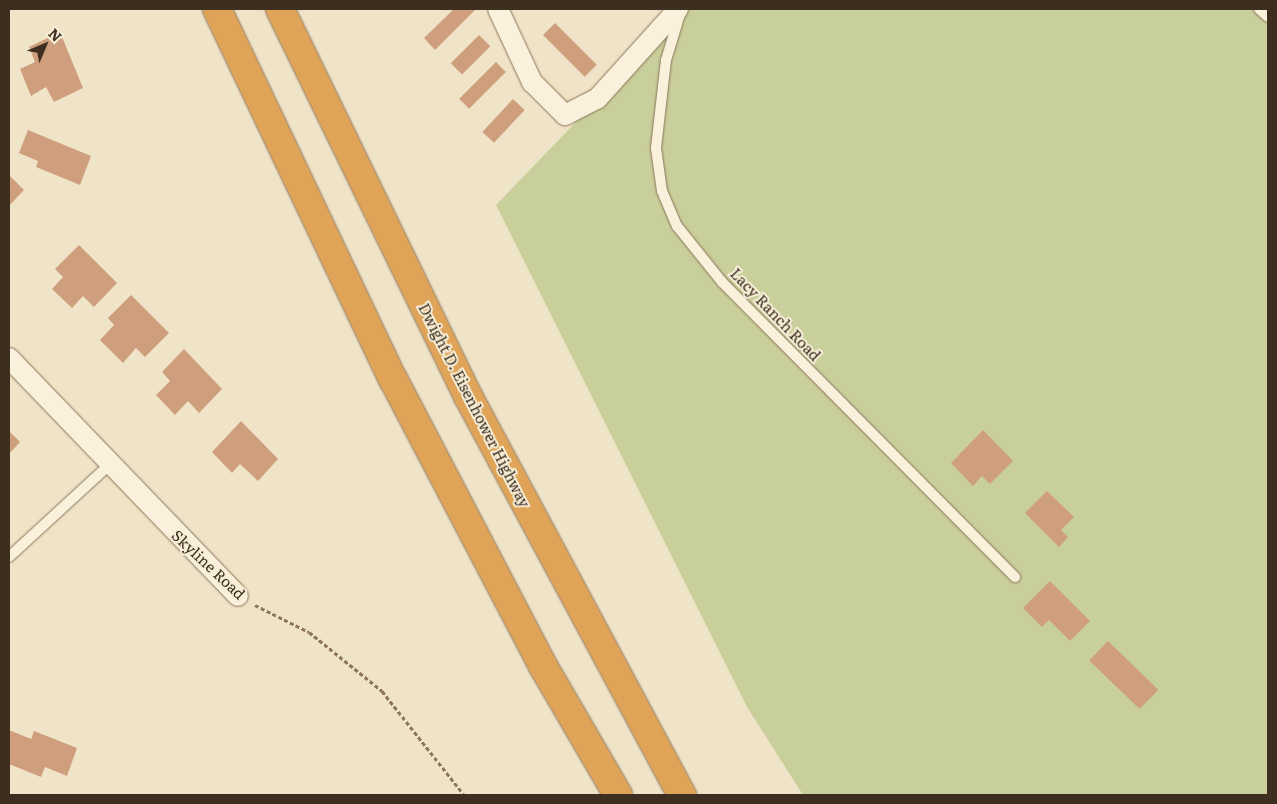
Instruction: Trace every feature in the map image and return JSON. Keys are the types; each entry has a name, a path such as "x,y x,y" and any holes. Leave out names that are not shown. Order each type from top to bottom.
{"highway":[{"path":"217,9 393,379 543,666 618,795"},
{"name":"Dwight D. Eisenhower Highway","path":"280,9 469,398 682,795"}],"street":[{"path":"498,9 532,82 565,115 597,99 680,9"},
{"name":"Skyline Road","path":"9,358 109,465 238,596"}],"lane":[{"name":"Lacy Ranch Road","path":"680,9 666,60 656,148 662,191 678,226 722,282 1015,577"},
{"path":"1260,9 1268,17"},
{"path":"9,557 109,465"}],"path":[{"name":"Skyline Road","path":"238,596 309,632 382,691 464,795"}],"green space":[{"path":"678,9 1268,9 1268,795 803,795 747,707 496,205 628,68"}],"building":[{"path":"454,9 476,9 435,50 424,38"},
{"path":"555,23 597,65 585,77 543,35"},
{"path":"60,32 83,88 54,102 46,87 31,96 20,69 35,62 29,47"},
{"path":"479,35 490,46 462,75 451,63"},
{"path":"496,62 506,72 469,109 459,99"},
{"path":"513,99 525,110 494,143 482,132"},
{"path":"28,130 91,156 80,185 36,167 38,161 19,153"},
{"path":"9,175 24,190 9,206"},
{"path":"79,245 117,283 94,307 83,296 72,308 52,289 63,277 55,269"},
{"path":"131,295 169,333 145,357 136,348 123,363 100,340 114,325 108,318"},
{"path":"184,349 222,389 199,413 188,401 175,415 156,395 170,381 162,372"},
{"path":"241,421 278,459 258,481 240,464 232,473 212,452"},
{"path":"983,430 1013,461 990,484 982,476 973,486 951,463"},
{"path":"9,431 20,442 9,454"},
{"path":"1047,491 1074,517 1061,530 1068,537 1059,547 1025,513"},
{"path":"1050,581 1090,621 1070,641 1049,620 1042,627 1023,608"},
{"path":"1108,641 1158,690 1140,709 1089,660"},
{"path":"9,730 31,739 34,731 77,748 67,776 45,767 41,777 9,764"}]}
